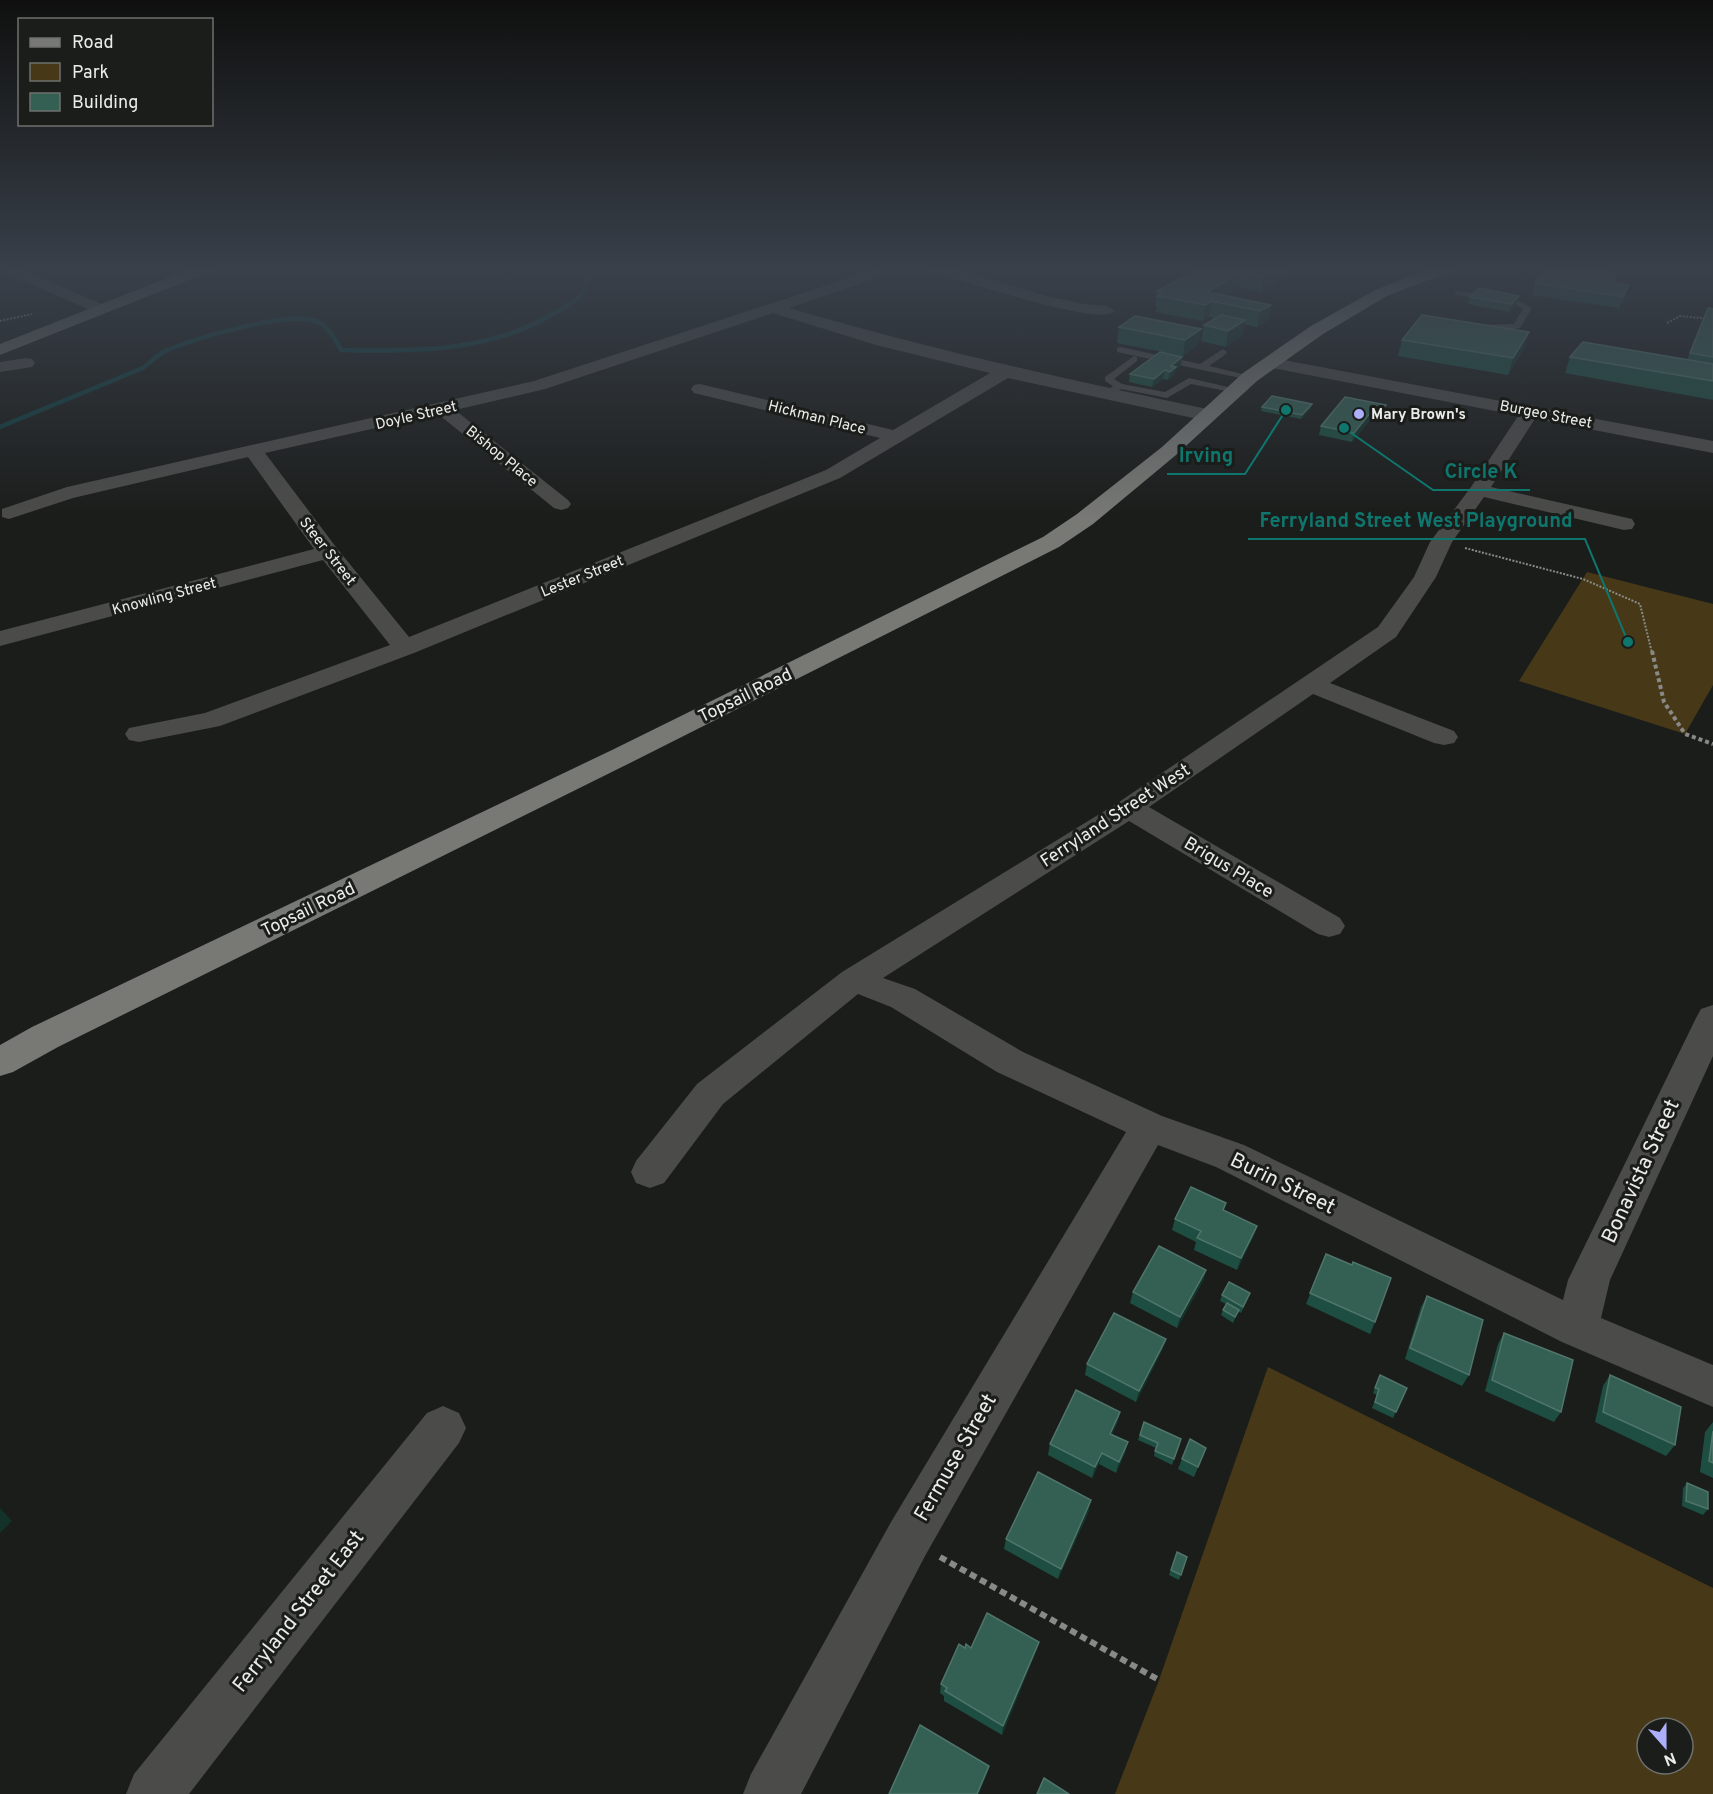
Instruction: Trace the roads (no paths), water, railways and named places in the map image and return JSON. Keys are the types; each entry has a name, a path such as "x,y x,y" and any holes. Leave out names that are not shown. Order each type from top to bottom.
{"main road":[{"name":"Topsail Road","path":"0,1062 45,1037 632,751 1051,542 1085,519 1168,451 1243,384 1289,351"}],"street":[{"name":"Doyle Street","path":"9,513 67,493 443,409 539,385 643,351"},
{"path":"921,351 1005,372 1114,390 1207,415"},
{"path":"0,367 26,363"},
{"name":"Burgeo Street","path":"1273,363 1713,447"},
{"name":"Lester Street","path":"139,734 211,720 405,648 833,474 1005,372"},
{"name":"Hickman Place","path":"700,389 898,437"},
{"name":"Bishop Place","path":"443,409 561,504"},
{"name":"Ferryland Street West","path":"650,1172 710,1094 854,980 1129,808 1313,685 1387,632 1425,577 1441,542 1479,490 1531,411"},
{"name":"Steer Street","path":"254,452 328,552 405,648"},
{"path":"1479,490 1624,524"},
{"name":"Knowling Street","path":"0,639 328,552"},
{"path":"1313,685 1444,737"},
{"name":"Brigus Place","path":"1129,808 1329,926"},
{"name":"Burin Street","path":"854,980 903,999 1010,1062 1149,1126 1230,1156 1577,1328 1713,1386"},
{"name":"Bonavista Street","path":"1577,1328 1589,1280 1713,1018"},
{"name":"Fermuse Street","path":"771,1794 908,1539 1149,1126"},
{"name":"Ferryland Street East","path":"154,1794 443,1428"}],"lane":[{"path":"1123,351 1202,367 1243,384"},
{"path":"1202,367 1223,352"},
{"path":"1134,359 1108,379 1114,390 1167,395 1189,381 1243,384"}],"waterway":[{"path":"0,427 143,368 166,351"},
{"path":"381,351 400,351"}],"place":[{"name":"Irving","path":"1286,410"},
{"name":"Mary Brown's","path":"1359,414"},
{"name":"Circle K","path":"1344,428"},
{"name":"Ferryland Street West Playground","path":"1628,642"}]}
